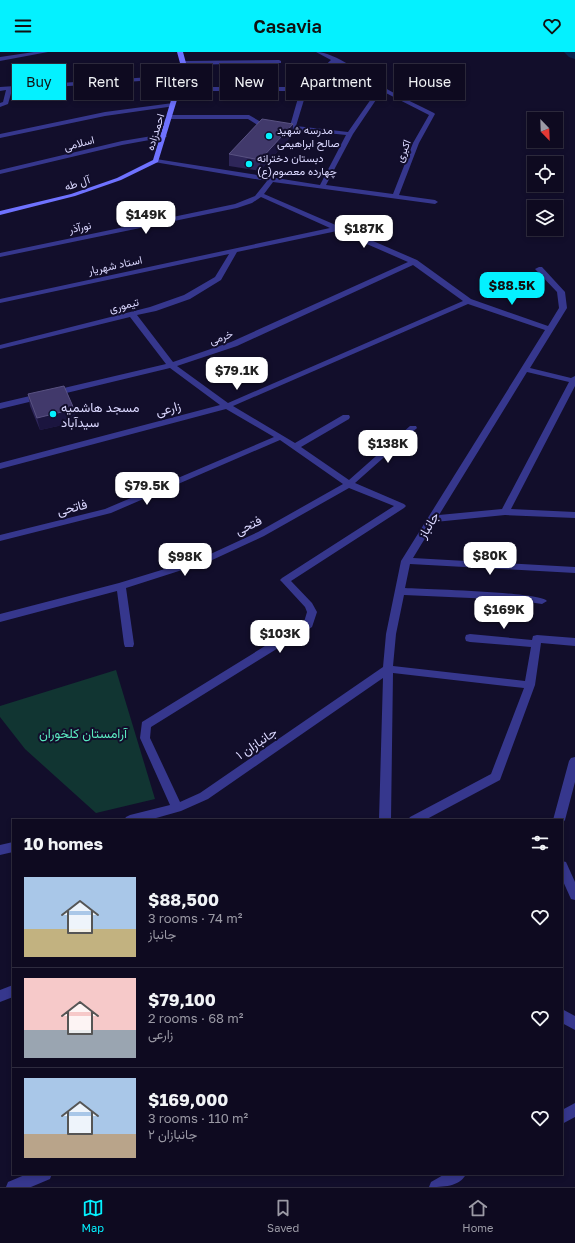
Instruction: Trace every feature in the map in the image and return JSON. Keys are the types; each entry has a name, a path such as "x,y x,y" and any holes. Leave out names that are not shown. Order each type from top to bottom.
{"street":[{"path":"0,59 45,52"},
{"name":"احمدزاده","path":"180,52 183,63"},
{"path":"319,52 341,64"},
{"path":"330,64 334,60"},
{"path":"183,63 279,62"},
{"path":"0,89 141,80"},
{"path":"0,105 6,103 10,88"},
{"path":"212,89 286,89"},
{"name":"اکبری","path":"386,91 432,114 416,143 395,197"},
{"name":"احمدزاده","path":"156,161 175,100"},
{"path":"292,128 301,100"},
{"path":"322,187 350,134 373,100"},
{"path":"0,136 105,114 173,105"},
{"path":"170,117 249,117 259,124 350,134"},
{"name":"اسلامی","path":"0,172 122,143 164,136"},
{"path":"156,161 272,180 435,202"},
{"name":"آل طه","path":"0,213 74,195 119,179 156,161"},
{"name":"نورآذر","path":"0,255 237,206 255,200 261,195 272,180"},
{"path":"261,195 340,228 414,262 468,301 549,330"},
{"name":"استاد شهریار","path":"0,301 340,228"},
{"name":"تیموری","path":"0,347 153,309 187,297 209,285 218,278 234,251"},
{"name":"خرمی","path":"0,406 171,365 234,344 414,262"},
{"name":"جانباز","path":"384,819 388,669 391,634 406,561 563,308 561,292 539,270"},
{"name":"زارعی","path":"0,466 228,406 468,301"},
{"path":"132,314 171,365 228,406 281,437 349,484 402,506 285,580 309,605 312,612 308,624 146,725 145,738 177,808"},
{"path":"505,512 574,379 524,369"},
{"path":"295,447 346,417"},
{"name":"فتحی","path":"0,618 121,586 207,559 261,534 349,484 413,428"},
{"name":"فاتحی","path":"0,538 108,511 281,437"},
{"path":"432,519 505,512 575,515"},
{"path":"406,561 575,570"},
{"path":"121,586 129,644"},
{"path":"400,591 515,597 542,601"},
{"path":"470,638 536,644"},
{"path":"416,819 496,777 530,685 537,639 575,642"},
{"path":"388,669 530,685"},
{"name":"جانبازان ۱","path":"134,819 177,808 204,796 388,669"},
{"path":"559,819 575,761"},
{"path":"0,850 12,847"},
{"path":"563,868 575,895"},
{"path":"0,996 12,991"},
{"path":"563,1016 575,1024"},
{"path":"563,1117 575,1110"},
{"path":"13,1187 43,1175"},
{"path":"436,1187 457,1175"}],"green space":[{"name":"آرامستان کلخوران","path":"116,670 155,799 96,813 25,749 0,717 0,706"}],"building":[{"path":"262,119 293,124 260,160 229,154"},
{"path":"64,386 74,409 37,418 28,394"}],"place":[{"name":"مدرسه شهید صالح ابراهیمی","path":"269,136"},
{"name":"دبستان دخترانه چهارده معصوم(ع)","path":"249,164"},
{"name":"مسجد هاشمیه سیدآباد","path":"53,414"}]}
